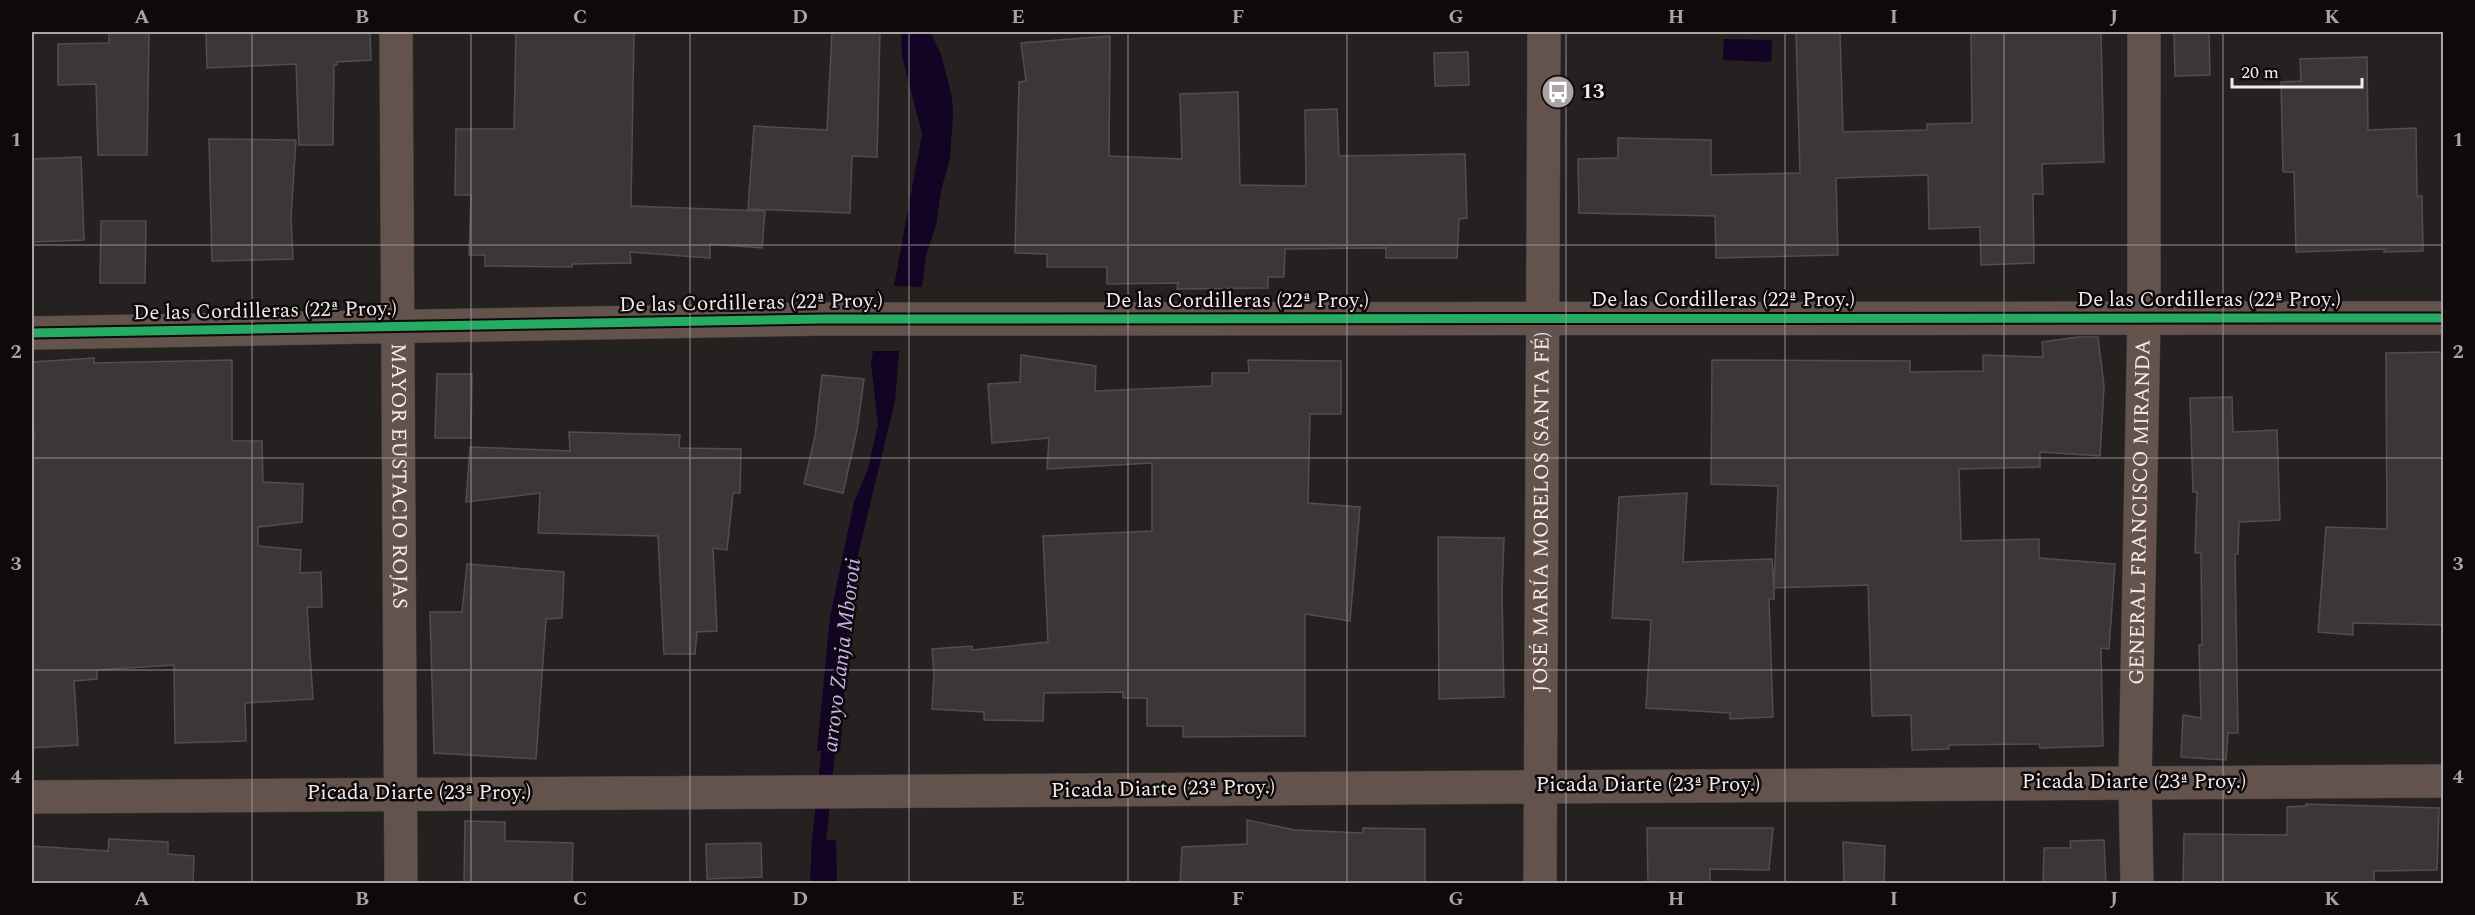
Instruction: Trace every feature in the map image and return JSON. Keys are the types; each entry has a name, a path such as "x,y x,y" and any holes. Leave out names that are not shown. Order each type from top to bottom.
{"street":[{"name":"MAYOR EUSTACIO ROJAS","path":"396,32 401,884"},
{"name":"JOSÉ MARÍA MORELOS (SANTA FÉ)","path":"1540,884 1544,32"},
{"name":"GENERAL FRANCISCO MIRANDA","path":"2137,884 2135,782 2144,318 2144,32"},
{"name":"De las Cordilleras (22ª Proy.)","path":"32,333 822,319 2444,318"},
{"name":"Picada Diarte (23ª Proy.)","path":"32,797 1539,785 2444,781"}],"water":[{"path":"901,32 930,32 941,54 952,97 950,158 941,191 936,226 926,255 922,287 894,286 922,134 902,56"},
{"path":"1724,39 1772,40 1771,62 1723,60"},
{"path":"873,351 899,351 895,401 853,575 840,751 817,751 830,617 854,502 868,469 878,424 871,364"},
{"path":"812,840 836,840 837,883 810,883"}],"building":[{"path":"109,32 149,32 147,155 98,155 96,84 58,85 58,44 109,43"},
{"path":"206,32 370,32 371,60 337,62 337,65 334,65 333,145 299,145 296,64 207,68"},
{"path":"516,32 634,32 631,206 765,211 762,248 710,244 710,258 630,252 631,263 572,264 572,267 485,266 485,255 469,255 471,195 455,195 456,129 514,129"},
{"path":"832,32 880,32 877,157 852,156 850,213 748,209 754,126 827,130"},
{"path":"1796,32 1840,32 1843,132 1927,130 1927,124 1972,123 1971,32 2101,32 2104,162 2042,164 2043,194 2033,194 2034,263 1981,265 1980,227 1929,229 1928,175 1836,178 1838,255 1716,258 1715,216 1579,213 1578,159 1618,158 1618,138 1711,140 1711,175 1800,173"},
{"path":"2174,32 2209,32 2210,75 2175,76"},
{"path":"1110,36 1109,156 1182,159 1180,94 1238,92 1240,185 1306,186 1305,110 1337,109 1339,156 1465,154 1467,218 1459,219 1457,258 1386,258 1386,248 1285,249 1284,277 1268,277 1268,288 1177,289 1178,283 1107,284 1107,267 1047,267 1047,254 1015,253 1019,82 1026,81 1021,43"},
{"path":"1468,52 1469,85 1435,86 1434,53"},
{"path":"2367,57 2368,130 2416,128 2417,196 2422,196 2423,251 2384,252 2384,249 2296,252 2294,172 2283,172 2281,82 2301,81 2300,59"},
{"path":"209,139 296,140 291,217 293,259 212,261"},
{"path":"81,157 84,240 32,242 32,159"},
{"path":"101,221 146,221 145,283 100,283"},
{"path":"2098,337 2104,386 2100,456 2040,452 2040,467 1959,469 1961,541 2039,539 2039,558 2115,564 2109,649 2101,648 2103,746 2040,748 2039,744 1949,745 1949,749 1912,750 1911,715 1872,716 1868,585 1774,588 1774,599 1769,599 1773,717 1730,719 1730,713 1646,708 1651,620 1612,618 1619,497 1687,493 1683,562 1772,559 1774,587 1778,486 1711,484 1712,360 1910,361 1910,372 1983,371 1983,355 2043,357 2042,342"},
{"path":"2444,352 2444,625 2353,623 2353,635 2318,632 2326,527 2387,529 2386,353"},
{"path":"1021,355 1096,366 1095,391 1212,386 1212,373 1249,373 1248,360 1341,361 1341,414 1310,414 1308,503 1360,507 1350,621 1305,614 1305,736 1183,737 1183,726 1147,726 1147,698 1123,698 1123,692 1044,693 1043,721 984,720 984,712 932,709 934,674 932,649 972,646 972,650 1048,642 1043,536 1152,531 1152,463 1047,469 1049,438 992,443 988,384 1020,382"},
{"path":"94,358 94,363 232,360 232,441 262,441 263,482 303,484 302,522 258,527 258,546 301,550 300,573 321,572 322,607 307,607 313,699 245,703 246,741 175,743 174,665 97,670 97,679 74,681 78,745 32,748 32,440 34,440 32,362"},
{"path":"437,374 472,374 471,438 435,438"},
{"path":"822,375 864,379 857,430 843,493 804,484 815,436"},
{"path":"2232,397 2233,432 2277,430 2280,520 2239,522 2238,554 2235,554 2238,733 2228,733 2226,760 2181,757 2183,715 2201,718 2199,645 2202,645 2201,553 2195,553 2197,492 2193,492 2190,398"},
{"path":"569,432 680,435 679,448 741,449 740,493 733,493 727,550 713,548 717,631 697,632 695,654 664,654 658,536 538,533 540,493 466,502 470,447 570,451"},
{"path":"1438,537 1504,538 1502,593 1504,697 1439,699"},
{"path":"467,564 564,572 562,618 546,619 536,759 434,753 430,612 462,612"},
{"path":"2306,804 2439,808 2437,870 2374,871 2374,884 2183,884 2184,834 2287,835 2287,807 2306,806"},
{"path":"1247,820 1295,830 1363,833 1363,828 1425,829 1425,884 1180,884 1182,847 1247,844"},
{"path":"465,821 505,822 505,841 573,843 572,884 464,882"},
{"path":"1647,828 1773,828 1769,870 1710,869 1710,884 1648,884"},
{"path":"109,839 168,842 168,854 194,856 193,884 32,884 32,846 108,851"},
{"path":"2104,840 2106,884 2043,884 2044,848 2071,848 2070,841"},
{"path":"1843,842 1885,846 1884,884 1844,884"},
{"path":"761,843 762,877 707,879 706,844"}],"waterway":[{"name":"arroyo Zanja Mboroti","path":"818,884 818,851 830,734"}],"cycle path":[{"path":"32,333 822,319 2444,318"}],"place":[{"name":"13","path":"1558,92"}]}
